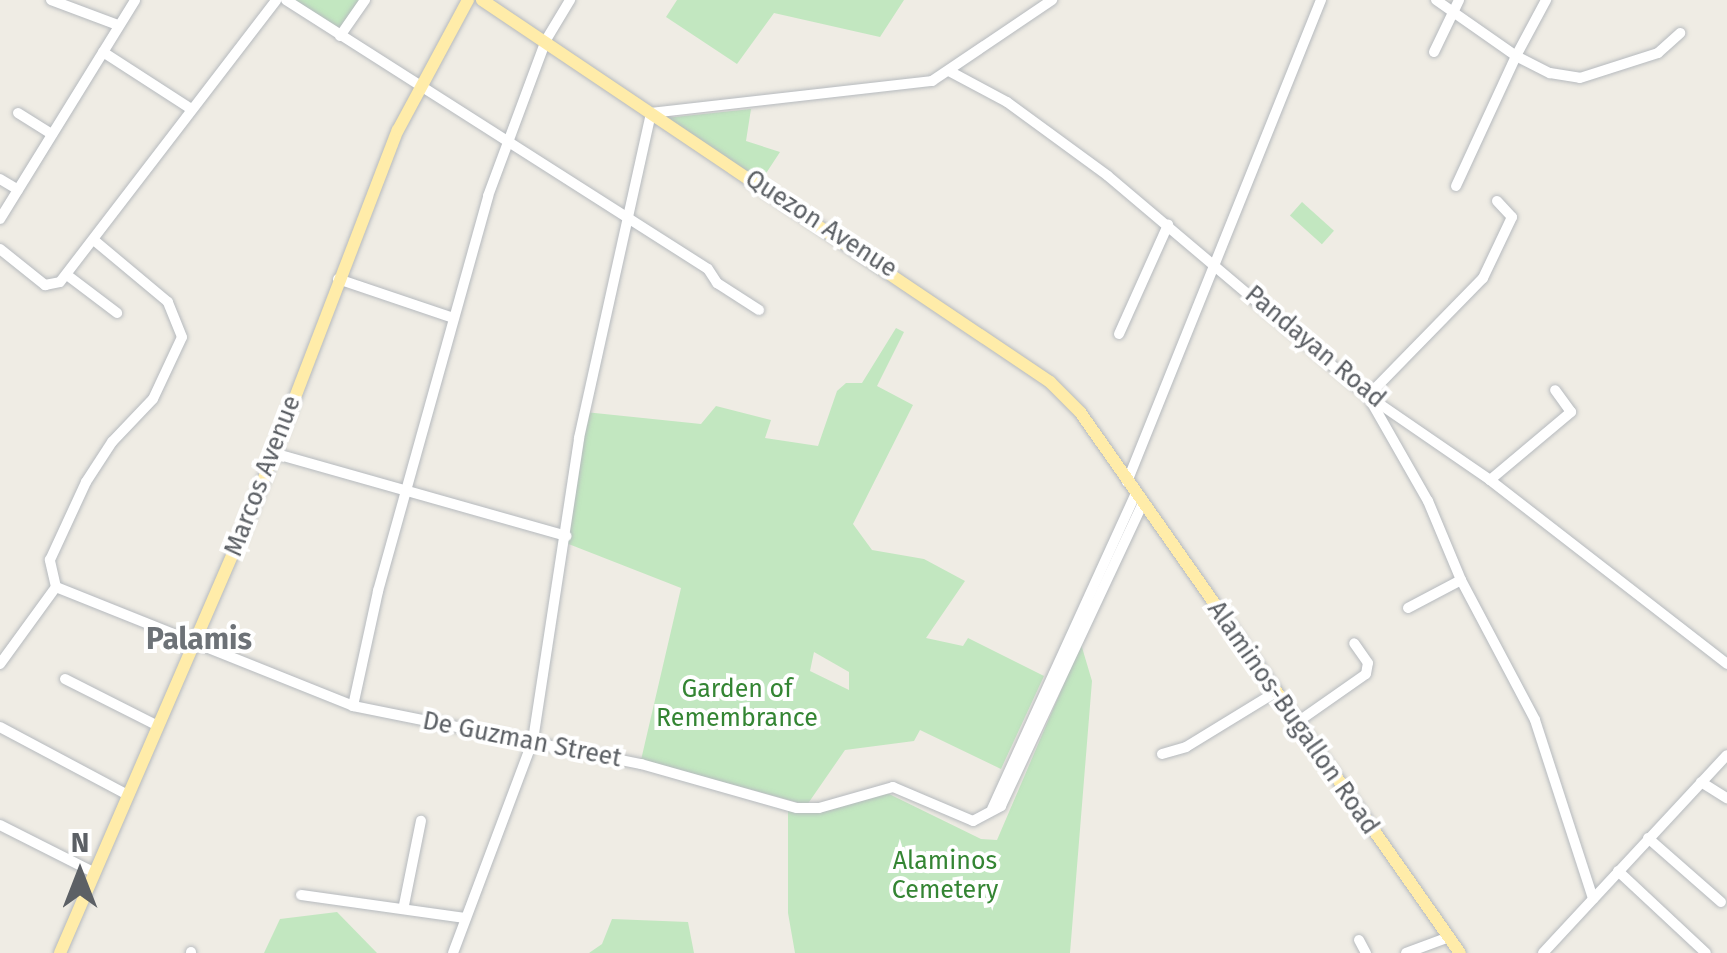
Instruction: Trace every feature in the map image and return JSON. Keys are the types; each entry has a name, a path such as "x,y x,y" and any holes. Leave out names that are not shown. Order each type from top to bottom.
{"main road":[{"name":"Marcos Avenue","path":"60,953 273,454 338,279 417,86 468,0"},
{"name":"Quezon Avenue","path":"482,0 1036,370 1080,412 1135,493"},
{"name":"Alaminos-Bugallon Road","path":"1135,493 1460,953"}],"street":[{"path":"51,0 118,26"},
{"path":"0,219 135,0"},
{"path":"0,250 45,285 64,279 276,0"},
{"path":"286,0 629,223 708,268 717,283 759,310"},
{"path":"340,36 365,0"},
{"path":"354,706 406,495 506,140 546,40 570,0"},
{"path":"453,953 534,740 579,438 652,114 932,81 1052,0"},
{"path":"1096,590 1122,548 1135,493 1212,262 1321,0"},
{"path":"1436,0 1516,56 1550,73 1580,78 1658,53 1680,32"},
{"path":"1434,52 1460,0"},
{"path":"1456,186 1546,0"},
{"path":"103,52 191,108"},
{"name":"Pandayan Road","path":"949,71 1044,128 1168,225 1368,396 1490,480 1727,664"},
{"path":"18,113 52,134"},
{"path":"0,179 18,190"},
{"path":"1498,201 1512,217 1486,273 1368,396 1428,501 1461,580 1535,720 1593,900"},
{"path":"1119,334 1168,225"},
{"path":"0,664 56,588 50,560 86,482 112,442 153,400 182,337 168,302 95,242"},
{"path":"64,279 117,314"},
{"path":"338,279 454,318"},
{"path":"1490,480 1571,412 1556,390"},
{"path":"273,454 406,495 567,536"},
{"path":"1096,590 1110,542 1135,493"},
{"path":"1110,542 1122,548"},
{"path":"1408,608 1461,580"},
{"name":"De Guzman Street","path":"56,588 193,647 354,706 534,740 797,808 819,808 886,787 968,820 991,805 1001,806 1029,731 1096,590"},
{"path":"1296,723 1366,674 1368,663 1354,643"},
{"path":"65,679 158,726"},
{"path":"1162,754 1186,747 1274,693"},
{"path":"0,727 128,795"},
{"path":"1543,953 1701,782 1726,760"},
{"path":"1701,782 1727,798"},
{"path":"404,905 421,821"},
{"path":"0,825 95,873"},
{"path":"1648,838 1721,902"},
{"path":"1618,871 1706,953"},
{"path":"301,894 404,905 465,918"},
{"path":"1406,953 1449,937"},
{"path":"1359,940 1366,953"}],"green space":[{"path":"292,0 369,0 345,36"},
{"path":"677,0 904,0 880,37 774,13 737,64 666,17"},
{"path":"751,109 746,141 780,152 761,181 665,118"},
{"path":"1302,202 1334,231 1322,244 1290,215"},
{"name":"Garden of Remembrance","path":"896,328 904,332 877,386 913,405 853,524 872,550 924,559 965,581 926,638 963,646 968,638 1044,676 1001,769 920,730 914,741 845,750 807,805 641,760 681,588 566,543 585,412 701,424 716,406 771,420 765,438 818,446 837,391 846,383 862,383","holes":["814,652 849,672 849,690 810,671"]},
{"name":"Alaminos Cemetery","path":"1081,644 1092,681 1070,953 795,953 788,913 788,809 885,792 981,839 997,840"},
{"path":"337,912 377,953 264,953 280,919"},
{"path":"612,919 688,922 694,953 589,953 602,944"}],"district":[{"name":"Palamis","path":"199,639"}]}
